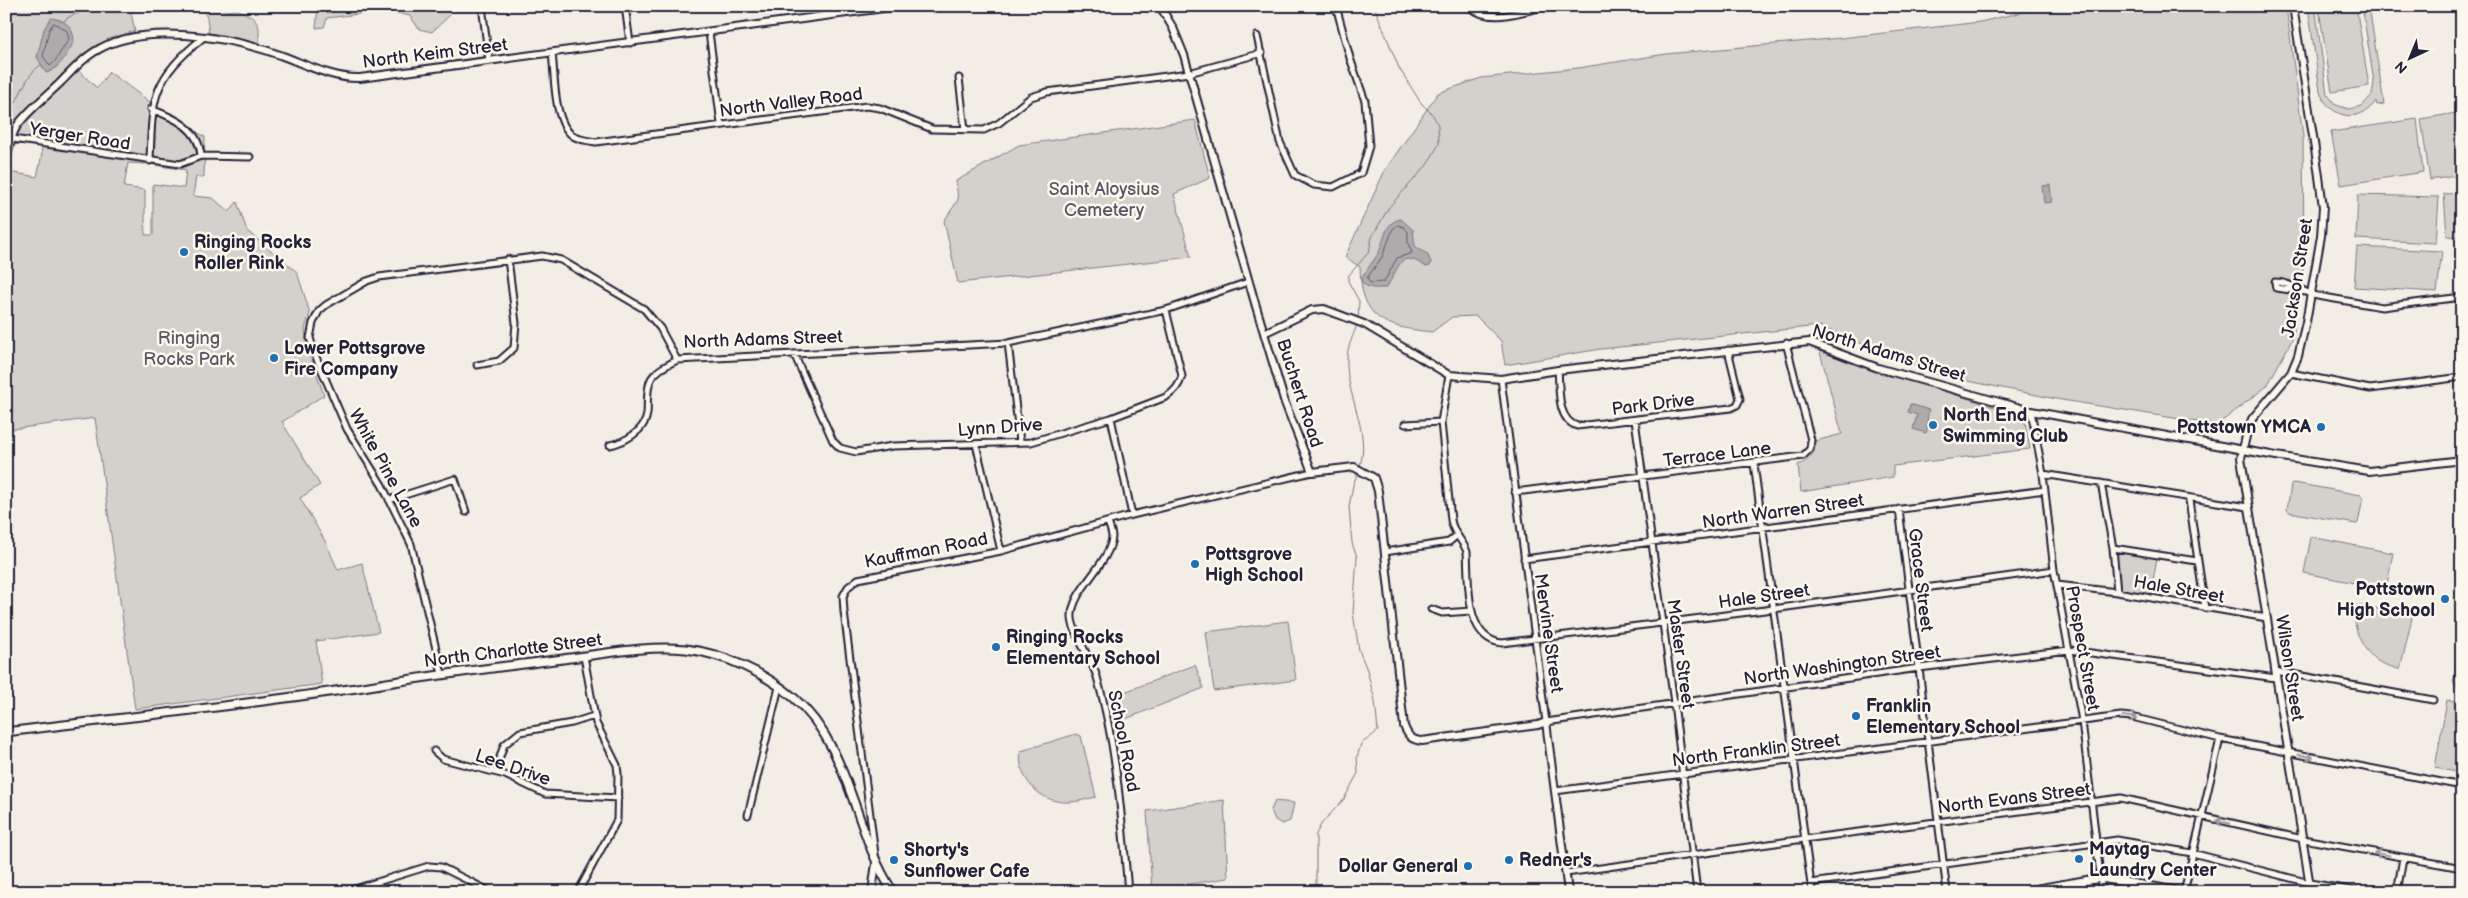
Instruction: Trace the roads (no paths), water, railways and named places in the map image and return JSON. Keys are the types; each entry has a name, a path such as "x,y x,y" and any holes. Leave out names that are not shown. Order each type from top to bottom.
{"main road":[{"name":"North Charlotte Street","path":"6,732 308,695 442,674 584,656 654,649 686,649 729,660 751,669 779,687 807,710 835,751 848,781 866,841 892,892"},
{"path":"2021,892 2046,890 2101,878 2183,892"}],"street":[{"path":"482,6 489,61"},
{"path":"625,6 630,43"},
{"name":"North Keim Street","path":"6,162 9,139 22,120 95,51 123,41 143,37 187,34 204,36 258,48 350,78 630,43 899,6"},
{"name":"Buchert Road","path":"1160,6 1177,38 1189,73 1248,282 1285,403 1312,472 1359,469 1374,478 1385,552 1404,726 1408,736 1413,740"},
{"path":"1257,36 1280,142 1295,175 1314,185 1333,187 1361,173 1369,146 1365,101 1350,58 1336,6"},
{"path":"1468,6 1480,14 1490,17 1547,6"},
{"name":"Jackson Street","path":"2243,449 2247,432 2255,415 2291,373 2301,349 2308,293 2321,236 2323,207 2293,6"},
{"path":"709,32 720,124"},
{"path":"150,161 151,109 160,84 187,50 204,36"},
{"name":"North Valley Road","path":"552,53 560,117 565,128 574,136 596,142 720,124 867,106 880,108 932,129 984,130 999,123 1031,97 1047,92 1189,73 1262,53"},
{"path":"959,78 965,130"},
{"path":"151,109 166,114 188,128 200,144 202,156 250,158"},
{"name":"Yerger Road","path":"9,139 180,164 202,156"},
{"name":"North Adams Street","path":"310,338 313,323 319,311 367,281 379,277 542,256 561,260 629,298 654,319 677,360 1008,344 1166,310 1248,282"},
{"path":"477,365 499,360 514,348 516,323 508,259"},
{"path":"2308,293 2281,282 2275,282 2276,288 2382,307 2462,297"},
{"name":"North Adams Street","path":"1264,333 1312,310 1324,309 1364,324 1449,375 1501,379 1558,370 1786,343 1813,342 1871,366 2031,411 2369,471 2462,460"},
{"name":"Lynn Drive","path":"794,354 834,441 840,448 856,452 893,446 976,444 1048,439 1166,397 1180,385 1182,376 1180,361 1166,310"},
{"name":"White Pine Lane","path":"310,338 316,357 347,429 389,500 411,544 442,674"},
{"name":"Terrace Lane","path":"1515,492 1800,458 1807,453 1811,445 1786,343"},
{"path":"1008,344 1020,442"},
{"name":"Park Drive","path":"1558,370 1562,413 1570,423 1582,426 1634,420 1735,407 1739,402 1740,395 1728,350"},
{"path":"610,445 628,438 642,426 647,417 648,388 652,378 663,367 677,360"},
{"path":"2291,373 2370,389 2462,377"},
{"path":"1431,609 1442,613 1472,611 1467,552 1456,536 1450,520 1441,422 1449,375"},
{"name":"Mervine Street","path":"1501,379 1568,892"},
{"name":"Prospect Street","path":"2031,411 2043,474 2054,570 2082,721 2102,892"},
{"path":"1111,418 1132,515"},
{"name":"Master Street","path":"1634,420 1674,703 1697,892"},
{"path":"1405,424 1441,422"},
{"path":"976,444 1001,551"},
{"name":"Wilson Street","path":"2243,449 2241,458 2248,508 2311,892"},
{"path":"1754,464 1792,759 1812,892"},
{"name":"Kauffman Road","path":"872,892 876,863 843,596 848,587 858,580 1001,551 1132,515 1312,472"},
{"path":"2043,474 2189,500 2248,508"},
{"path":"389,500 455,479 466,512"},
{"path":"2101,483 2117,592"},
{"name":"North Warren Street","path":"1524,559 1652,544 1763,527 2045,490"},
{"path":"2189,500 2205,608"},
{"name":"Grace Street","path":"1899,510 1947,892"},
{"name":"School Road","path":"1108,522 1112,537 1108,548 1073,607 1072,619 1097,676 1106,715 1122,803 1128,892"},
{"path":"1385,552 1449,542 1456,536"},
{"path":"2112,548 2197,561"},
{"name":"Hale Street","path":"1472,611 1480,632 1493,642 1502,643 1773,609 2054,570"},
{"name":"Hale Street","path":"2057,585 2117,592 2267,618"},
{"name":"North Washington Street","path":"1413,740 1422,741 1473,734 1920,668 2069,650 2275,675 2432,700"},
{"path":"578,892 615,824 618,798 618,770 594,716 584,656"},
{"path":"748,814 779,687"},
{"path":"495,772 504,745 520,732 572,723 594,716"},
{"name":"North Franklin Street","path":"1555,791 2132,716 2220,739 2462,786"},
{"path":"2183,892 2220,739"},
{"name":"Lee Drive","path":"434,751 443,759 495,772 545,794 618,798"},
{"name":"North Evans Street","path":"1566,873 2091,801 2132,799 2201,817 2303,839 2462,868"},
{"path":"1811,883 1944,863 2125,841 2192,853 2310,882 2361,892"},
{"path":"2397,892 2403,858"},
{"path":"345,892 428,866 441,867 491,892"}],"water":[{"path":"51,18 67,24 72,31 74,40 67,55 59,65 46,73 37,57 44,29"},
{"path":"2050,185 2052,202 2044,203 2042,186"},
{"path":"1401,219 1413,230 1415,246 1427,254 1431,262 1430,266 1426,267 1410,259 1405,260 1397,268 1386,288 1366,286 1361,281 1362,277 1378,254 1388,228 1395,221"},
{"path":"1910,404 1929,410 1926,433 1913,429 1917,415 1908,412"}],"waterway":[{"path":"63,22 70,16 93,6"},
{"path":"1358,320 1359,301 1348,281 1349,275 1369,252 1372,237 1389,207 1427,165 1439,144 1438,125 1433,115 1421,103 1399,68 1374,6"},
{"path":"6,113 14,105 30,76 41,65"},
{"path":"1357,324 1347,354 1347,372 1362,439 1363,453 1360,466"},
{"path":"1316,892 1316,834 1322,823 1344,799 1358,773 1357,757 1361,744 1378,731 1375,701 1367,670 1359,650 1353,613 1357,557 1352,543 1349,507 1353,485 1358,472"}],"place":[{"name":"Ringing Rocks Roller Rink","path":"184,252"},
{"name":"Lower Pottsgrove Fire Company","path":"274,358"},
{"name":"North End Swimming Club","path":"1933,425"},
{"name":"Pottstown YMCA","path":"2321,427"},
{"name":"Pottsgrove High School","path":"1195,564"},
{"name":"Pottstown High School","path":"2445,599"},
{"name":"Ringing Rocks Elementary School","path":"996,647"},
{"name":"Franklin Elementary School","path":"1856,716"},
{"name":"Maytag Laundry Center","path":"2079,859"},
{"name":"Shorty's Sunflower Cafe","path":"894,860"},
{"name":"Redner's","path":"1509,860"},
{"name":"Dollar General","path":"1468,866"}],"park label":[{"name":"Saint Aloysius Cemetery","path":"1104,199"},
{"name":"Ringing Rocks Park","path":"189,348"}]}
